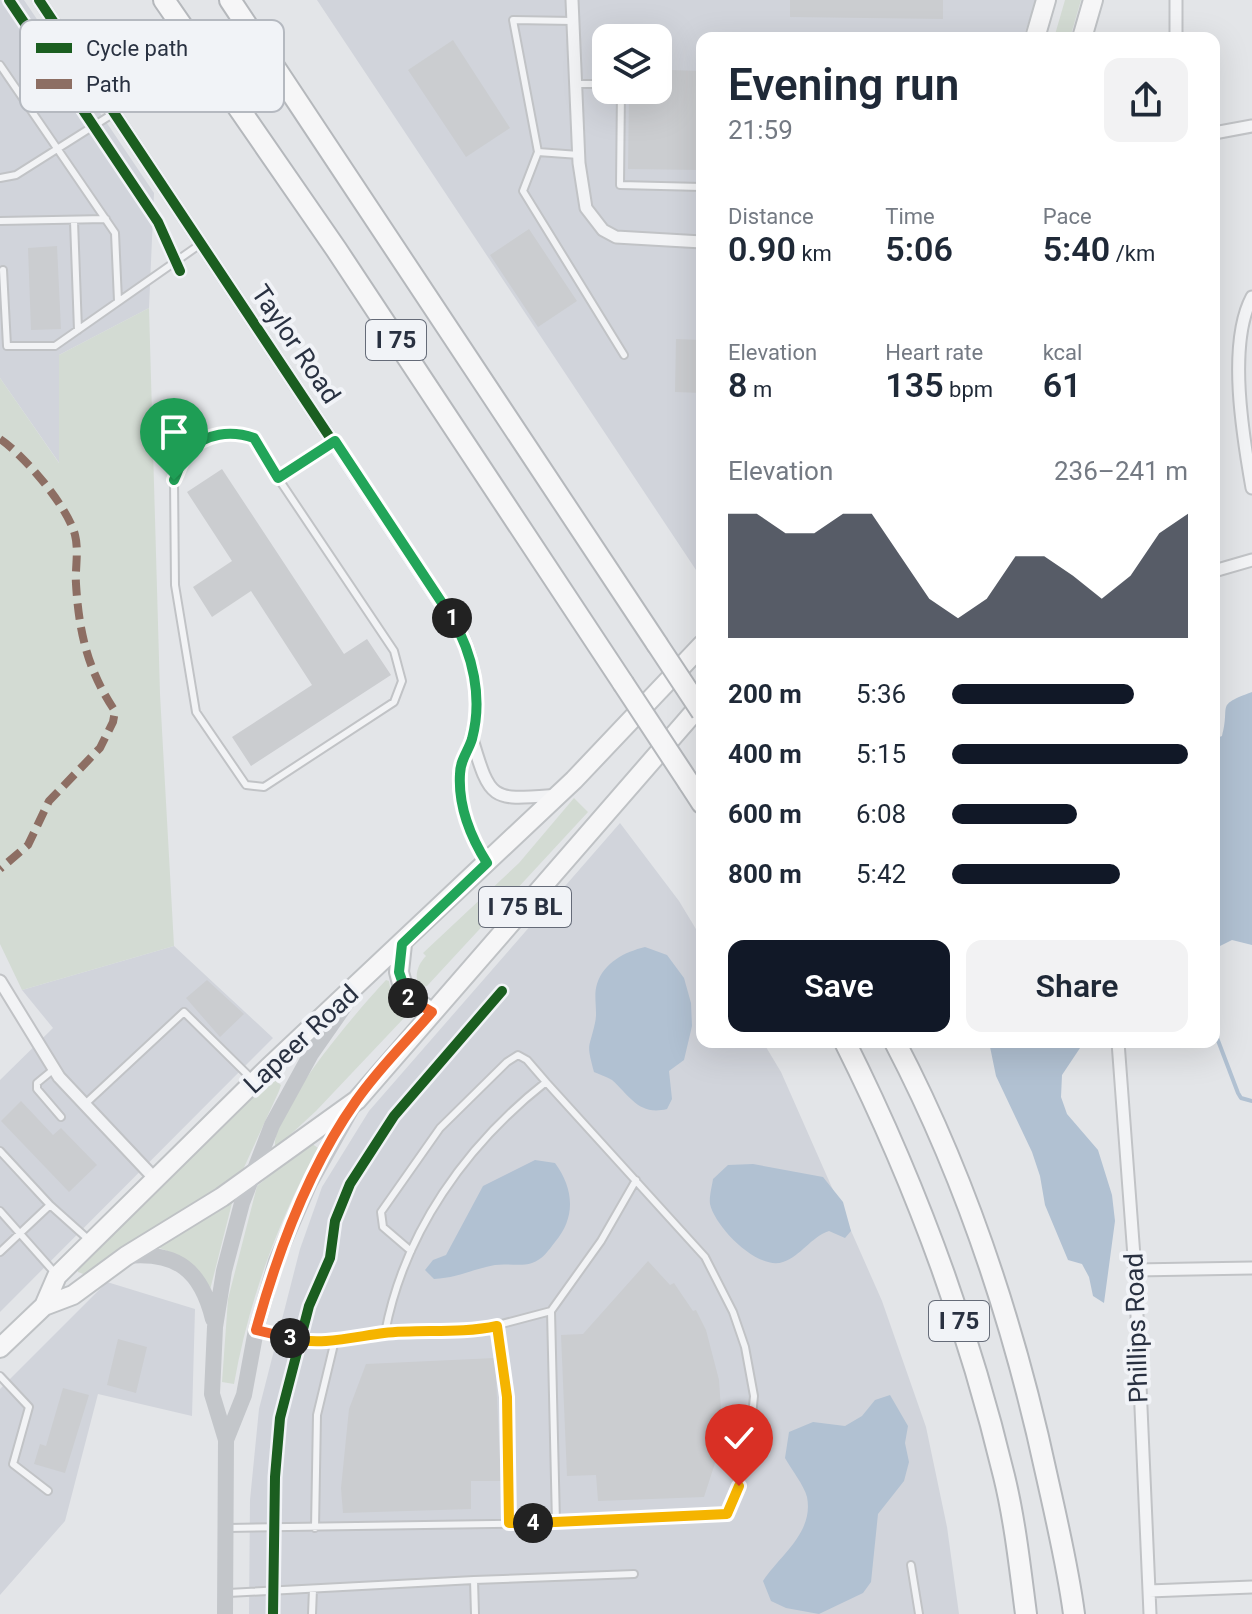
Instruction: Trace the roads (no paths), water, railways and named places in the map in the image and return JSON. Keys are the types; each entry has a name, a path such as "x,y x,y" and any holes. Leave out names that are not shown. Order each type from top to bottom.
{"highway":[{"name":"I 75","path":"164,0 178,20"},
{"name":"I 75","path":"230,0 243,20"},
{"name":"I 75","path":"284,81 696,704"},
{"name":"I 75","path":"241,112 336,249 696,794"},
{"name":"I 75","path":"848,1048 876,1103 937,1254 964,1336 1004,1478 1026,1614"},
{"name":"I 75","path":"898,1048 984,1248 1012,1335 1039,1438 1074,1614"}],"main road":[{"path":"1037,32 1046,0"},
{"path":"1084,32 1093,0"},
{"name":"Lapeer Road","path":"44,1306 57,1276 254,1082 558,795 696,652"},
{"name":"Lapeer Road","path":"0,1348 44,1306 73,1295 126,1256 252,1177 357,1100 696,712"},
{"path":"402,944 399,972 405,995 432,1012"},
{"path":"225,1614 226,1440 212,1394 215,1327 234,1227 272,1125 311,1054 360,984"},
{"path":"226,1440 244,1395 256,1330 276,1261 297,1209 357,1100"},
{"path":"126,1256 157,1256 185,1267 203,1289 215,1327"}],"street":[{"name":"Taylor Road","path":"39,0 52,20"},
{"path":"572,0 579,155 586,208 603,230 616,237 696,242"},
{"path":"1176,0 1176,32"},
{"name":"Taylor Road","path":"114,112 442,602 466,643 476,690 472,739 482,778 497,793 510,797 558,795"},
{"path":"1220,132 1252,126"},
{"path":"1252,297 1243,321 1240,364 1246,453 1252,488"},
{"path":"1220,569 1252,560"},
{"name":"Taylor Road","path":"472,739 461,761 461,798 468,828 487,863"},
{"path":"0,981 54,1069 156,1180"},
{"name":"Phillips Road","path":"1118,1048 1135,1270 1150,1614"},
{"path":"1135,1270 1252,1268"},
{"path":"1149,1591 1252,1587"}],"lane":[{"path":"573,21 513,20 538,152 523,191 624,355"},
{"path":"0,65 20,94"},
{"path":"576,84 592,84"},
{"path":"621,104 620,185 696,187"},
{"path":"32,112 115,233 118,301"},
{"path":"0,178 16,175 114,112"},
{"path":"538,152 579,155"},
{"path":"0,221 106,219"},
{"path":"74,221 78,330"},
{"path":"3,270 7,346 55,346 202,243"},
{"path":"0,342 7,337"},
{"path":"236,431 254,438 278,478 394,651 402,681 394,702 264,787 246,785 196,712 175,585 174,480 187,452 210,437 236,431"},
{"path":"278,478 335,441"},
{"path":"84,1105 184,1012 254,1082"},
{"path":"224,1528 556,1523 727,1514 749,1446 754,1396 745,1347 733,1312 705,1257 527,1060 518,1055 507,1062 440,1128 381,1212 383,1227 411,1251"},
{"path":"54,1069 37,1083 37,1089 61,1117"},
{"path":"385,1333 392,1298 419,1232 472,1151 515,1106 546,1082"},
{"path":"0,1151 50,1205 92,1243"},
{"path":"556,1523 551,1311 601,1241 636,1180"},
{"path":"0,1252 50,1205"},
{"path":"0,1211 57,1276"},
{"path":"256,1330 300,1341 385,1333 475,1331 551,1311"},
{"path":"497,1326 507,1397 509,1523"},
{"path":"315,1528 317,1415 328,1357 335,1340"},
{"path":"0,1376 29,1407 13,1464 48,1491"},
{"path":"911,1565 919,1614"},
{"path":"225,1594 634,1574"},
{"path":"474,1580 475,1614"},
{"path":"312,1614 313,1589"}],"water":[{"path":"1252,692 1252,945 1232,940 1220,946 1220,737 1226,707 1233,700"},
{"path":"645,947 667,955 684,978 691,1003 692,1026 684,1060 669,1071 672,1099 667,1109 649,1110 642,1107 612,1080 594,1072 589,1050 600,976 616,959"},
{"path":"990,1048 1080,1048 1062,1075 1061,1097 1067,1114 1098,1150 1112,1195 1115,1221 1104,1303 1093,1296 1082,1264 1068,1260 1045,1205 1032,1152 996,1076"},
{"path":"535,1160 555,1163 569,1193 567,1223 548,1251 536,1262 495,1265 434,1279 425,1270 433,1260 446,1255 483,1186"},
{"path":"753,1164 823,1177 843,1202 851,1231 845,1238 829,1231 783,1262 773,1263 750,1254 720,1224 710,1201 713,1179 728,1165"},
{"path":"890,1395 908,1426 905,1443 909,1462 904,1481 878,1514 871,1582 863,1593 819,1614 786,1608 771,1601 763,1581 801,1533 808,1510 805,1492 785,1458 789,1432 813,1422 845,1426 862,1416 875,1400"}],"waterway":[{"path":"1220,1046 1238,1093 1241,1098 1252,1101"}]}
